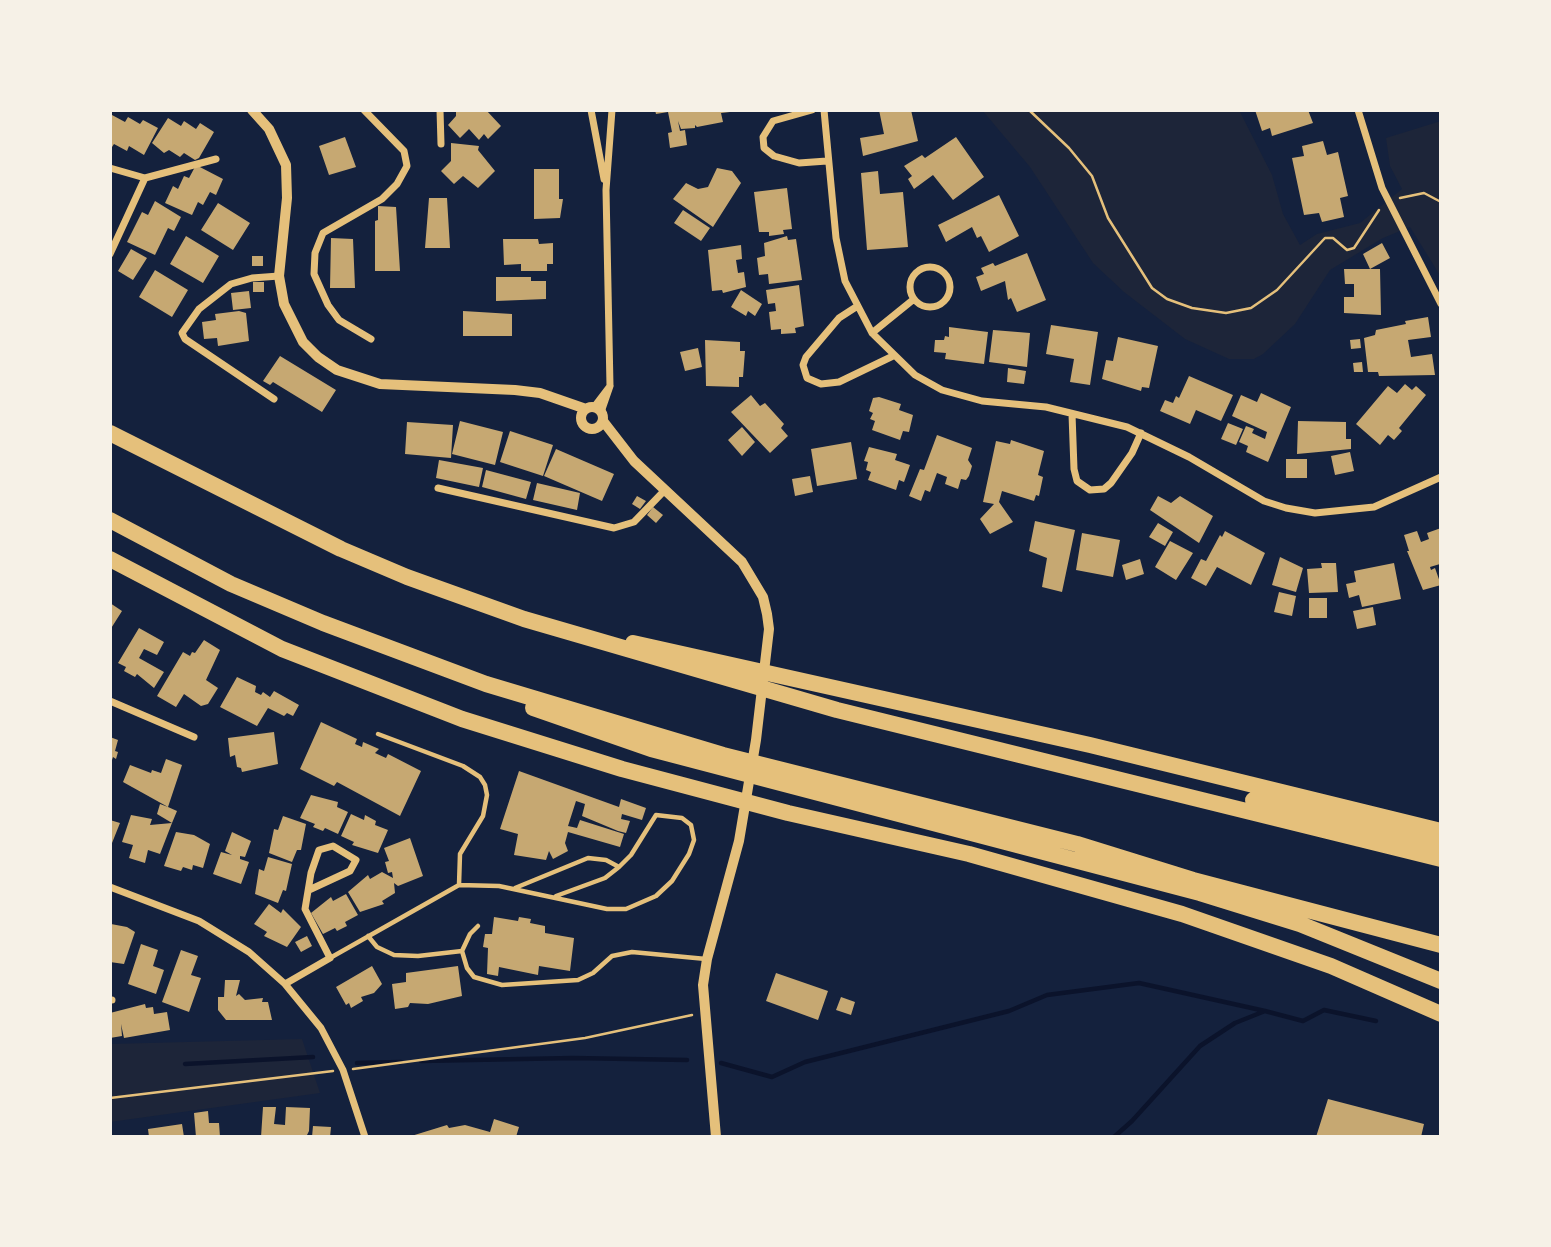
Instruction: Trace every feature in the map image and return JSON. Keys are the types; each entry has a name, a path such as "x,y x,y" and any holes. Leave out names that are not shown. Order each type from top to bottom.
{"highway":[{"path":"110,433 341,549 485,605 609,645 837,710 1441,859"},
{"path":"110,520 231,584 323,624 486,684 722,761 1200,892 1300,925 1441,981"},
{"path":"110,559 282,649 462,719 622,769 788,813 968,854 1169,910 1331,966 1441,1014"},
{"path":"609,645 640,643 750,667 950,716 1090,745 1441,831"},
{"path":"837,710 1274,804 1441,846"},
{"path":"792,779 1077,844 1193,880 1441,945"}],"street":[{"path":"252,110 269,129 286,165 288,198 279,276 289,320 303,342 337,370 380,384 515,390 552,398 593,416 664,491 742,562 764,597 769,629 756,740 739,841 706,959 704,1013 716,1137"},
{"path":"364,110 404,151 407,166 397,184 382,199 323,233 315,253 314,274 328,305 339,320 371,339"},
{"path":"440,110 441,144"},
{"path":"591,110 606,190"},
{"path":"593,416 610,386 606,190 612,110"},
{"path":"812,110 773,121 763,137 764,148 774,156 799,163 828,161"},
{"path":"824,110 836,238 845,281 856,307 872,333 892,356 915,375 942,390 982,401 1046,407 1141,433 1264,501 1315,513 1374,507 1441,477"},
{"path":"1357,110 1374,169 1441,304"},
{"path":"110,168 145,178 216,159"},
{"path":"110,254 145,178"},
{"path":"936,268 946,275 950,287 941,303 930,307 914,299 910,287 918,271 936,268"},
{"path":"274,399 185,339 182,333 199,309 231,284 252,278 279,276"},
{"path":"872,333 914,299"},
{"path":"856,307 822,335 806,357 803,365 807,378 821,384 839,382 892,356"},
{"path":"1072,414 1074,469 1077,481 1090,490 1104,489 1111,483 1132,453 1141,433"},
{"path":"438,488 614,528 634,522 664,491"},
{"path":"110,702 194,737"},
{"path":"285,984 330,958 306,915 304,904 311,873 324,847 339,848 356,860 356,866 350,871 309,890"},
{"path":"110,887 199,921 249,952 285,984 321,1028 343,1070 365,1137"}],"lane":[{"path":"378,734 463,766 480,777 485,785 487,795 483,816 460,854 458,885"},
{"path":"330,958 458,885 515,888 607,909 626,909 656,896 672,881 689,854 694,840 691,825 682,818 654,816 631,856 619,867 605,878 556,896"},
{"path":"515,888 588,858 606,860 619,867"},
{"path":"478,926 470,934 462,951 467,968 474,978 502,985 578,980 593,973 612,956 632,952 706,959"},
{"path":"368,936 377,947 394,955 418,956 462,951"}],"path":[{"path":"1029,110 1069,148 1092,176 1108,218 1152,288 1167,299 1192,308 1226,313 1251,308 1277,290 1325,239 1333,238 1347,250 1354,248 1380,209 1389,203 1420,192 1441,202"},
{"path":"110,1098 443,1060 584,1038 704,1013"}],"shaded area":[{"path":"982,110 1239,110 1272,175 1283,214 1300,245 1317,234 1360,223 1402,189 1390,166 1386,138 1441,121 1441,277 1410,227 1383,238 1330,270 1295,324 1263,354 1254,359 1229,359 1185,339 1124,292 1093,263 1030,167"},
{"path":"302,1039 320,1093 110,1122 110,1044"}],"building":[{"path":"456,110 486,110 501,126 488,139 484,134 479,140 469,129 460,138 448,125 456,116"},
{"path":"655,110 730,112 721,113 723,122 697,127 695,125 695,128 681,129 678,121 680,131 685,130 687,145 670,148 668,133 672,132 668,112 656,114"},
{"path":"879,110 911,110 918,141 863,156 860,138 884,134"},
{"path":"1255,110 1308,110 1313,123 1272,136 1270,128 1262,131"},
{"path":"112,115 125,122 128,117 140,124 143,120 158,128 144,155 129,146 127,151 114,144 110,150"},
{"path":"168,118 181,126 184,121 196,129 200,123 214,132 199,158 195,160 184,153 180,157 169,150 164,153 152,143"},
{"path":"345,137 356,167 329,175 319,146"},
{"path":"956,137 984,177 953,200 933,175 914,189 908,179 912,176 904,166 922,155 925,158"},
{"path":"1323,141 1327,155 1338,152 1348,196 1340,198 1344,217 1322,222 1319,213 1304,215 1292,158 1304,156 1302,146"},
{"path":"451,143 479,146 478,150 495,171 478,188 463,176 454,184 441,171 451,161"},
{"path":"196,165 223,179 216,195 210,192 203,205 198,202 192,215 165,203 173,186 178,189 184,176 189,178"},
{"path":"717,168 732,171 741,183 713,227 673,199 686,183 698,189 708,187"},
{"path":"534,169 559,169 559,199 563,199 560,218 534,219"},
{"path":"878,171 880,194 903,192 908,247 867,250 861,173"},
{"path":"787,188 792,229 783,230 784,234 769,236 769,232 759,232 754,192"},
{"path":"999,195 1019,236 989,252 981,236 977,238 972,227 946,242 938,225"},
{"path":"429,198 447,198 450,248 425,248"},
{"path":"155,201 181,217 174,231 168,228 155,255 127,242 142,212 148,215"},
{"path":"218,203 250,223 233,250 201,230"},
{"path":"378,206 396,207 400,271 375,271 375,221 378,220"},
{"path":"683,210 710,228 701,241 674,223"},
{"path":"186,236 219,256 203,283 170,264"},
{"path":"787,236 788,240 796,239 802,280 769,284 768,274 759,275 757,258 765,256 764,243"},
{"path":"331,238 353,239 355,288 330,288"},
{"path":"503,239 538,239 539,244 553,243 553,264 547,264 547,271 521,271 521,264 504,265"},
{"path":"1382,243 1390,258 1370,269 1363,254"},
{"path":"741,245 742,259 736,260 738,273 744,272 746,287 723,293 722,290 712,291 708,250"},
{"path":"131,249 147,258 133,280 118,271"},
{"path":"1027,253 1046,300 1017,312 1011,298 1008,300 1005,281 981,291 976,277 984,274 981,268 993,263 995,266"},
{"path":"252,256 263,256 263,266 252,266"},
{"path":"1344,269 1380,269 1381,315 1344,313 1344,297 1354,297 1354,284 1345,284"},
{"path":"155,270 188,290 172,317 139,297"},
{"path":"496,277 531,277 531,281 546,281 546,299 496,301"},
{"path":"253,282 264,282 264,292 253,292"},
{"path":"799,285 804,326 795,328 796,333 781,334 781,329 771,330 769,312 776,311 775,303 768,304 766,290"},
{"path":"741,290 762,304 755,316 748,311 746,316 731,307"},
{"path":"249,291 251,308 233,310 231,293"},
{"path":"239,311 246,313 249,341 218,346 217,338 204,339 202,322 216,320 215,314"},
{"path":"463,311 512,314 512,336 463,336"},
{"path":"1428,317 1431,337 1408,340 1411,357 1432,354 1435,375 1379,376 1378,372 1368,372 1364,338 1375,335 1376,330"},
{"path":"1051,325 1098,332 1090,385 1070,382 1074,359 1046,354"},
{"path":"949,327 988,332 984,364 945,359 946,353 934,352 935,340 949,337"},
{"path":"993,330 1030,333 1027,367 989,362"},
{"path":"1118,337 1158,346 1149,388 1142,387 1141,391 1102,379 1106,360 1113,361"},
{"path":"1360,339 1361,348 1351,349 1350,340"},
{"path":"705,340 740,342 740,351 745,351 743,377 739,377 739,387 706,386"},
{"path":"698,348 702,367 685,371 680,352"},
{"path":"280,356 336,390 322,412 273,382 270,385 263,381"},
{"path":"1362,362 1363,372 1354,372 1353,363"},
{"path":"1008,368 1026,371 1024,384 1007,382"},
{"path":"1189,376 1233,395 1221,421 1196,410 1190,424 1160,411 1165,400 1173,403 1176,396 1179,398"},
{"path":"1405,384 1412,390 1416,386 1426,395 1399,428 1402,431 1394,440 1388,435 1380,445 1356,424 1388,386 1397,393"},
{"path":"1261,393 1291,407 1268,462 1246,452 1248,446 1239,442 1246,426 1254,429 1252,433 1265,439 1267,432 1232,416 1241,395 1257,402"},
{"path":"751,395 760,406 765,403 784,424 781,428 788,436 770,453 731,412"},
{"path":"879,397 901,404 899,410 913,415 909,432 903,431 900,440 872,430 875,421 870,419 873,413 869,411 873,398"},
{"path":"460,421 503,432 495,465 452,454"},
{"path":"1298,421 1346,422 1346,439 1351,439 1351,449 1297,454"},
{"path":"407,422 453,425 451,458 405,454"},
{"path":"1228,423 1243,429 1236,445 1221,439"},
{"path":"742,427 755,442 742,456 728,440"},
{"path":"510,431 553,445 543,476 500,462"},
{"path":"937,435 972,448 968,460 972,466 966,480 961,479 958,489 945,484 947,477 937,473 930,492 925,490 921,501 909,496 920,469 924,470"},
{"path":"1011,440 1044,451 1038,475 1043,477 1039,496 1036,495 1034,501 1002,491 999,502 1013,522 990,534 980,519 994,504 983,502 996,441 1010,444"},
{"path":"851,442 857,479 817,486 811,449"},
{"path":"869,447 897,454 895,460 910,465 904,482 899,480 896,490 868,480 871,472 866,470 868,462 864,461"},
{"path":"556,449 614,474 602,501 544,476"},
{"path":"1350,452 1354,471 1335,475 1331,456"},
{"path":"1286,459 1307,459 1307,478 1286,478"},
{"path":"439,460 483,468 479,487 436,478"},
{"path":"486,470 531,482 526,499 482,487"},
{"path":"810,476 813,492 795,496 792,479"},
{"path":"537,483 580,493 577,510 533,500"},
{"path":"637,496 646,501 640,509 632,504"},
{"path":"1158,496 1171,503 1180,496 1213,516 1199,543 1150,510"},
{"path":"653,507 663,515 656,523 647,515"},
{"path":"1035,521 1075,530 1062,592 1042,587 1047,558 1029,551"},
{"path":"1158,523 1173,532 1165,546 1149,537"},
{"path":"1441,528 1440,564 1430,567 1431,570 1435,568 1441,585 1423,590 1407,551 1404,535 1417,531 1421,542 1429,539 1427,533"},
{"path":"1225,531 1265,553 1251,585 1217,567 1206,586 1191,578 1201,559 1206,561"},
{"path":"1082,533 1120,540 1113,577 1076,570"},
{"path":"1170,541 1193,553 1176,580 1155,567"},
{"path":"1280,557 1303,568 1296,592 1272,585"},
{"path":"1140,559 1144,574 1126,580 1122,565"},
{"path":"1321,563 1336,563 1338,592 1309,593 1307,569 1322,568"},
{"path":"1394,563 1401,599 1362,607 1359,595 1349,598 1346,584 1356,582 1354,571"},
{"path":"1279,592 1296,596 1292,616 1274,612"},
{"path":"1309,598 1327,598 1327,618 1309,618"},
{"path":"110,603 122,611 110,630"},
{"path":"1373,607 1376,625 1357,629 1353,611"},
{"path":"139,628 164,642 157,655 144,649 139,658 164,672 154,688 137,674 135,677 124,671 126,667 118,663"},
{"path":"204,640 220,650 206,680 218,688 208,704 201,706 184,694 176,707 157,696 183,652 190,656"},
{"path":"237,677 256,686 255,692 261,695 263,692 270,697 274,691 299,705 293,716 287,713 284,716 268,708 257,726 220,707"},
{"path":"321,722 357,739 355,744 362,747 363,742 379,749 375,753 386,758 388,754 421,771 400,816 337,782 334,786 300,769"},
{"path":"274,732 278,764 242,772 241,768 237,767 235,755 230,757 228,738"},
{"path":"110,737 118,740 116,759 113,757 111,763"},
{"path":"166,759 182,765 168,807 123,782 130,765 151,773 152,770 161,773"},
{"path":"519,771 619,807 621,799 646,808 642,820 622,814 621,819 630,821 626,833 618,831 582,816 585,804 576,801 568,826 577,828 580,820 624,834 620,847 568,832 565,843 568,851 553,859 549,851 546,860 514,855 518,834 500,829"},
{"path":"311,795 338,802 337,807 348,812 338,834 325,828 323,831 313,827 315,824 300,818"},
{"path":"160,804 177,811 172,823 157,814"},
{"path":"351,814 364,820 365,815 376,821 375,825 388,830 378,853 352,845 354,842 341,836"},
{"path":"131,815 152,819 150,825 172,823 160,854 148,850 145,863 129,858 133,845 122,842"},
{"path":"283,816 306,824 301,850 297,850 292,862 269,853 274,829 278,830"},
{"path":"110,820 120,823 110,848"},
{"path":"176,832 194,835 210,844 203,868 193,865 192,870 183,867 181,871 164,866"},
{"path":"232,832 251,841 245,857 240,856 240,859 249,862 241,884 213,874 221,852 232,855 225,851"},
{"path":"410,838 423,876 398,886 394,883 395,893 382,901 384,904 360,912 348,892 368,875 370,879 382,872 393,878 392,872 388,873 385,862 389,861 384,848"},
{"path":"268,857 292,864 286,891 283,890 278,903 255,894 259,869 264,871"},
{"path":"346,894 358,915 345,922 347,926 323,934 311,913 331,897 333,901"},
{"path":"269,904 281,913 283,909 301,927 287,947 264,936 267,932 254,924"},
{"path":"494,917 518,921 519,917 531,919 530,923 545,926 545,933 574,938 570,971 539,966 538,975 499,967 498,976 487,974 488,948 483,947 485,934 492,934"},
{"path":"111,924 127,927 135,932 124,964 110,962"},
{"path":"307,936 312,946 301,952 295,942"},
{"path":"141,944 158,950 153,966 164,970 156,994 128,984"},
{"path":"181,950 198,956 191,975 201,978 189,1012 162,1002"},
{"path":"372,966 382,984 374,993 361,997 363,1001 351,1008 349,1003 346,1005 336,987"},
{"path":"458,966 462,996 428,1004 410,1003 408,1007 395,1009 392,984 406,982 406,973"},
{"path":"776,973 828,991 818,1020 766,1001"},
{"path":"225,980 240,980 236,996 239,994 245,1000 263,998 262,1002 268,1002 272,1020 226,1020 218,1010 218,997 224,997"},
{"path":"841,997 855,1002 851,1015 836,1010"},
{"path":"145,1004 146,1008 153,1007 154,1014 167,1012 170,1030 124,1038 121,1024 122,1036 110,1038 110,1013"},
{"path":"1328,1099 1424,1124 1421,1137 1316,1137"},
{"path":"263,1107 276,1107 274,1124 285,1125 286,1107 310,1108 309,1131 306,1137 261,1137"},
{"path":"208,1111 209,1123 219,1123 220,1137 196,1137 194,1113"},
{"path":"494,1119 519,1127 516,1137 408,1137 447,1125 449,1128 465,1125 490,1132"},
{"path":"182,1124 184,1137 149,1137 148,1129"},
{"path":"313,1126 331,1127 330,1137 312,1137"}],"waterway":[{"path":"721,1063 772,1077 805,1062 1009,1011 1047,995 1139,983 1265,1011"},
{"path":"1114,1137 1200,1046 1235,1023 1265,1011 1303,1021 1324,1010 1376,1021"},
{"path":"185,1064 313,1057"},
{"path":"421,1061 573,1058 687,1060"},
{"path":"357,1063 401,1062"}]}
